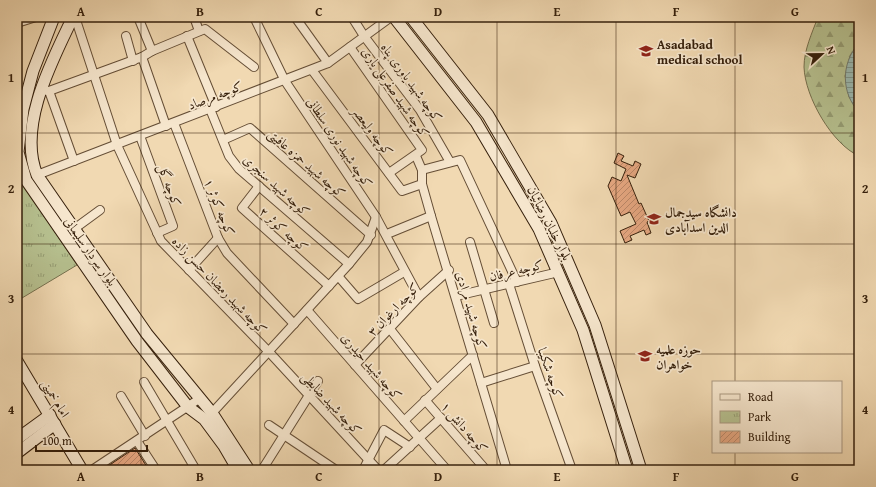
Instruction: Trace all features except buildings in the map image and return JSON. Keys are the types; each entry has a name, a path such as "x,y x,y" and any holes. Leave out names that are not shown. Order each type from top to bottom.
{"main road":[{"name":"بلوار سردار سلیمانی","path":"54,17 33,71 23,109 17,151 26,180 137,341 188,407 208,416 249,470"},
{"name":"بلوار سردار سلیمانی","path":"74,17 45,90 31,138 32,162 37,175 147,334 199,399 238,470"},
{"name":"بلوار خلبان رضائیان","path":"392,17 476,122 539,229 583,330 627,470"},
{"name":"بلوار خلبان رضائیان","path":"411,17 488,115 551,223 595,325 641,470"},
{"path":"26,180 37,175"},
{"name":"امام خمینی","path":"17,361 82,470"},
{"path":"17,439 52,419"},
{"path":"17,453 52,419"}],"street":[{"path":"17,23 36,17"},
{"name":"کوچه شهید رمضان حسن زاده","path":"74,17 117,144 161,241 269,352"},
{"path":"138,17 152,51"},
{"path":"194,17 202,30 254,66"},
{"name":"کوچه شهید نوری سلطانی","path":"254,17 284,81 387,234 404,272 419,297"},
{"path":"295,17 328,63"},
{"name":"کوچه شهید یاوری پناه","path":"352,17 364,36 420,110 450,162"},
{"name":"کوچه مرصاد","path":"37,175 328,63 392,17"},
{"path":"74,161 45,90 133,61 152,51 202,30"},
{"path":"126,36 133,61"},
{"name":"کوچه شهید سنجری","path":"187,36 229,156 239,169 349,264"},
{"name":"کوچه شهید صفرعلی یاری","path":"350,47 419,153"},
{"path":"142,57 166,126"},
{"name":"کوچه ولیعصر","path":"312,70 402,190 422,184"},
{"name":"کوچه کوثر ۱","path":"174,123 218,238 227,253 294,324"},
{"name":"کوچه شهید حمزه عافیتی","path":"223,140 250,128 371,235"},
{"name":"کوچه گل","path":"140,136 172,226 157,233"},
{"path":"389,173 419,153"},
{"name":"کوچه شهید مرادی","path":"419,153 422,170 422,184 507,470"},
{"name":"کوچه شکیبا","path":"450,162 460,160 513,283 535,366 572,470"},
{"path":"422,170 450,162"},
{"name":"کوچه کوثر ۲","path":"259,186 242,208 329,286"},
{"path":"74,229 100,210"},
{"path":"387,234 431,216"},
{"path":"208,416 349,264 371,235 376,217"},
{"path":"188,270 218,238"},
{"path":"470,242 494,323"},
{"name":"کوچه ارغوان ۳","path":"355,365 419,297 448,270"},
{"path":"338,276 358,299 404,272"},
{"name":"کوچه عرفان","path":"456,296 559,272"},
{"name":"کوچه شهید حیدری","path":"307,310 447,470"},
{"path":"390,329 437,389"},
{"name":"کوچه شهید ضابطی","path":"269,352 378,470"},
{"path":"404,421 473,355"},
{"path":"481,383 535,366"},
{"path":"262,470 318,381"},
{"path":"144,382 196,470"},
{"path":"121,396 145,436"},
{"path":"92,470 199,399"},
{"name":"کوچه دانش ۱","path":"425,400 486,470"},
{"path":"384,470 441,418"},
{"path":"269,426 284,434 336,470"},
{"path":"364,470 384,430 410,447"},
{"path":"137,441 156,470"}],"green space":[{"path":"818,17 859,17 859,44 850,56 845,76 849,97 859,112 859,156 849,150 830,130 809,92 804,61"},
{"path":"17,165 24,186 77,265 17,301"}],"water":[{"path":"858,44 859,112 849,96 845,78 848,60"}],"place":[{"name":"Asadabad medical school","path":"646,51"},
{"name":"دانشگاه سیدجمال الدین اسدآبادی","path":"654,219"},
{"name":"حوزه علمیه خواهران","path":"645,356"}]}
